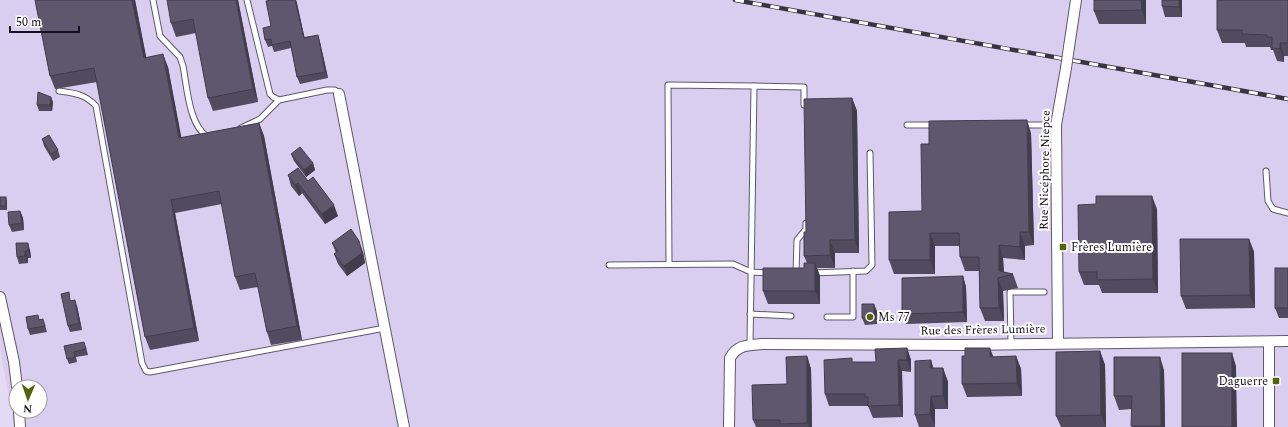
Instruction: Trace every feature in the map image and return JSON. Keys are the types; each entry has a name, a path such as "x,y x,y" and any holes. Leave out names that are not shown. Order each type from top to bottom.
{"street":[{"name":"Rue Nicéphore Niepce","path":"1058,342 1056,125 1076,0"},
{"path":"339,94 386,328 404,427"},
{"path":"0,296 14,362 16,379"},
{"name":"Rue des Frères Lumière","path":"729,427 730,358 733,352 741,346 762,344 1011,344 1058,342 1288,341"},
{"path":"1269,342 1269,427"}],"lane":[{"path":"153,0 160,36 180,57 195,124 201,132 208,137 214,136"},
{"path":"247,0 270,94 278,100"},
{"path":"669,264 668,84 804,87 804,111"},
{"path":"750,345 754,86"},
{"path":"234,132 260,119 278,100 327,90 335,90 339,94"},
{"path":"59,91 81,94 88,98 96,106 142,363 146,371 150,372 386,328"},
{"path":"907,125 939,125"},
{"path":"1017,125 1056,125"},
{"path":"789,273 866,271 872,265 870,153"},
{"path":"1266,171 1268,201 1273,210 1288,213"},
{"path":"797,273 797,240 806,229 806,213"},
{"path":"608,265 733,264 751,272 774,273"},
{"path":"827,318 853,317 853,271"},
{"path":"1011,344 1010,292 1044,292"},
{"path":"750,314 791,316"}],"shaded area":[{"path":"0,0 1288,0 1288,427 14,427 13,419 48,419 48,379 8,379 8,393 0,348"}],"building":[{"path":"35,0 132,0 144,58 163,54 179,138 259,123 297,326 267,332 255,273 235,277 219,191 171,200 194,328 145,337 94,68 50,76"},
{"path":"167,0 236,0 253,89 208,98 193,19 171,23"},
{"path":"295,0 304,38 318,35 325,72 297,77 290,41 272,45 271,39 265,40 263,28 271,26 266,1"},
{"path":"1094,0 1141,0 1142,10 1094,11"},
{"path":"1162,0 1179,0 1179,7 1162,6"},
{"path":"1217,0 1288,0 1288,43 1280,43 1280,49 1272,48 1272,37 1267,37 1267,35 1242,34 1242,30 1217,30"},
{"path":"38,92 51,97 50,105 37,105"},
{"path":"852,98 855,240 830,240 830,255 804,256 804,232 806,232 804,99"},
{"path":"1027,120 1029,232 1020,232 1020,247 999,245 999,271 1013,274 998,278 999,308 980,308 979,257 960,257 959,233 930,233 930,260 889,260 889,212 922,211 921,144 929,144 929,121"},
{"path":"49,135 58,150 51,154 42,139"},
{"path":"300,147 313,163 304,170 291,154"},
{"path":"298,168 308,181 313,177 334,205 322,214 298,183 295,185 288,175"},
{"path":"1096,196 1152,196 1153,279 1097,280 1097,272 1079,272 1078,205 1096,204"},
{"path":"0,197 6,197 6,206 0,206"},
{"path":"20,211 22,223 9,225 8,212"},
{"path":"351,229 359,241 362,253 344,266 334,254 338,251 332,243"},
{"path":"1180,239 1249,239 1250,295 1181,296"},
{"path":"16,243 28,243 28,251 25,251 25,256 17,257"},
{"path":"804,263 815,263 815,291 763,291 763,268 804,268"},
{"path":"1275,268 1288,268 1288,308 1275,308"},
{"path":"963,276 963,312 902,314 902,278"},
{"path":"69,292 70,301 75,300 79,323 68,326 61,294"},
{"path":"862,304 874,304 874,317 862,318"},
{"path":"38,315 39,320 43,319 45,326 28,329 26,317"},
{"path":"84,342 86,349 74,352 75,357 67,359 64,346"},
{"path":"907,348 907,360 898,360 899,405 868,406 868,397 865,397 865,394 825,394 824,360 852,358 852,362 876,362 875,349"},
{"path":"965,348 990,348 990,357 1016,356 1017,383 962,384 962,356 965,356"},
{"path":"1100,351 1101,415 1056,416 1056,352"},
{"path":"1182,353 1232,353 1232,427 1182,427"},
{"path":"807,356 807,423 780,424 780,420 753,420 752,385 787,384 786,357"},
{"path":"1114,357 1160,357 1161,426 1131,426 1132,396 1114,396"},
{"path":"931,360 930,368 943,368 943,396 931,396 930,414 915,415 915,361"}],"railway":[{"path":"735,0 1288,99"}],"place":[{"name":"Frères Lumière","path":"1063,247"},
{"name":"Ms 77","path":"870,317"},
{"name":"Daguerre","path":"1276,381"}]}
